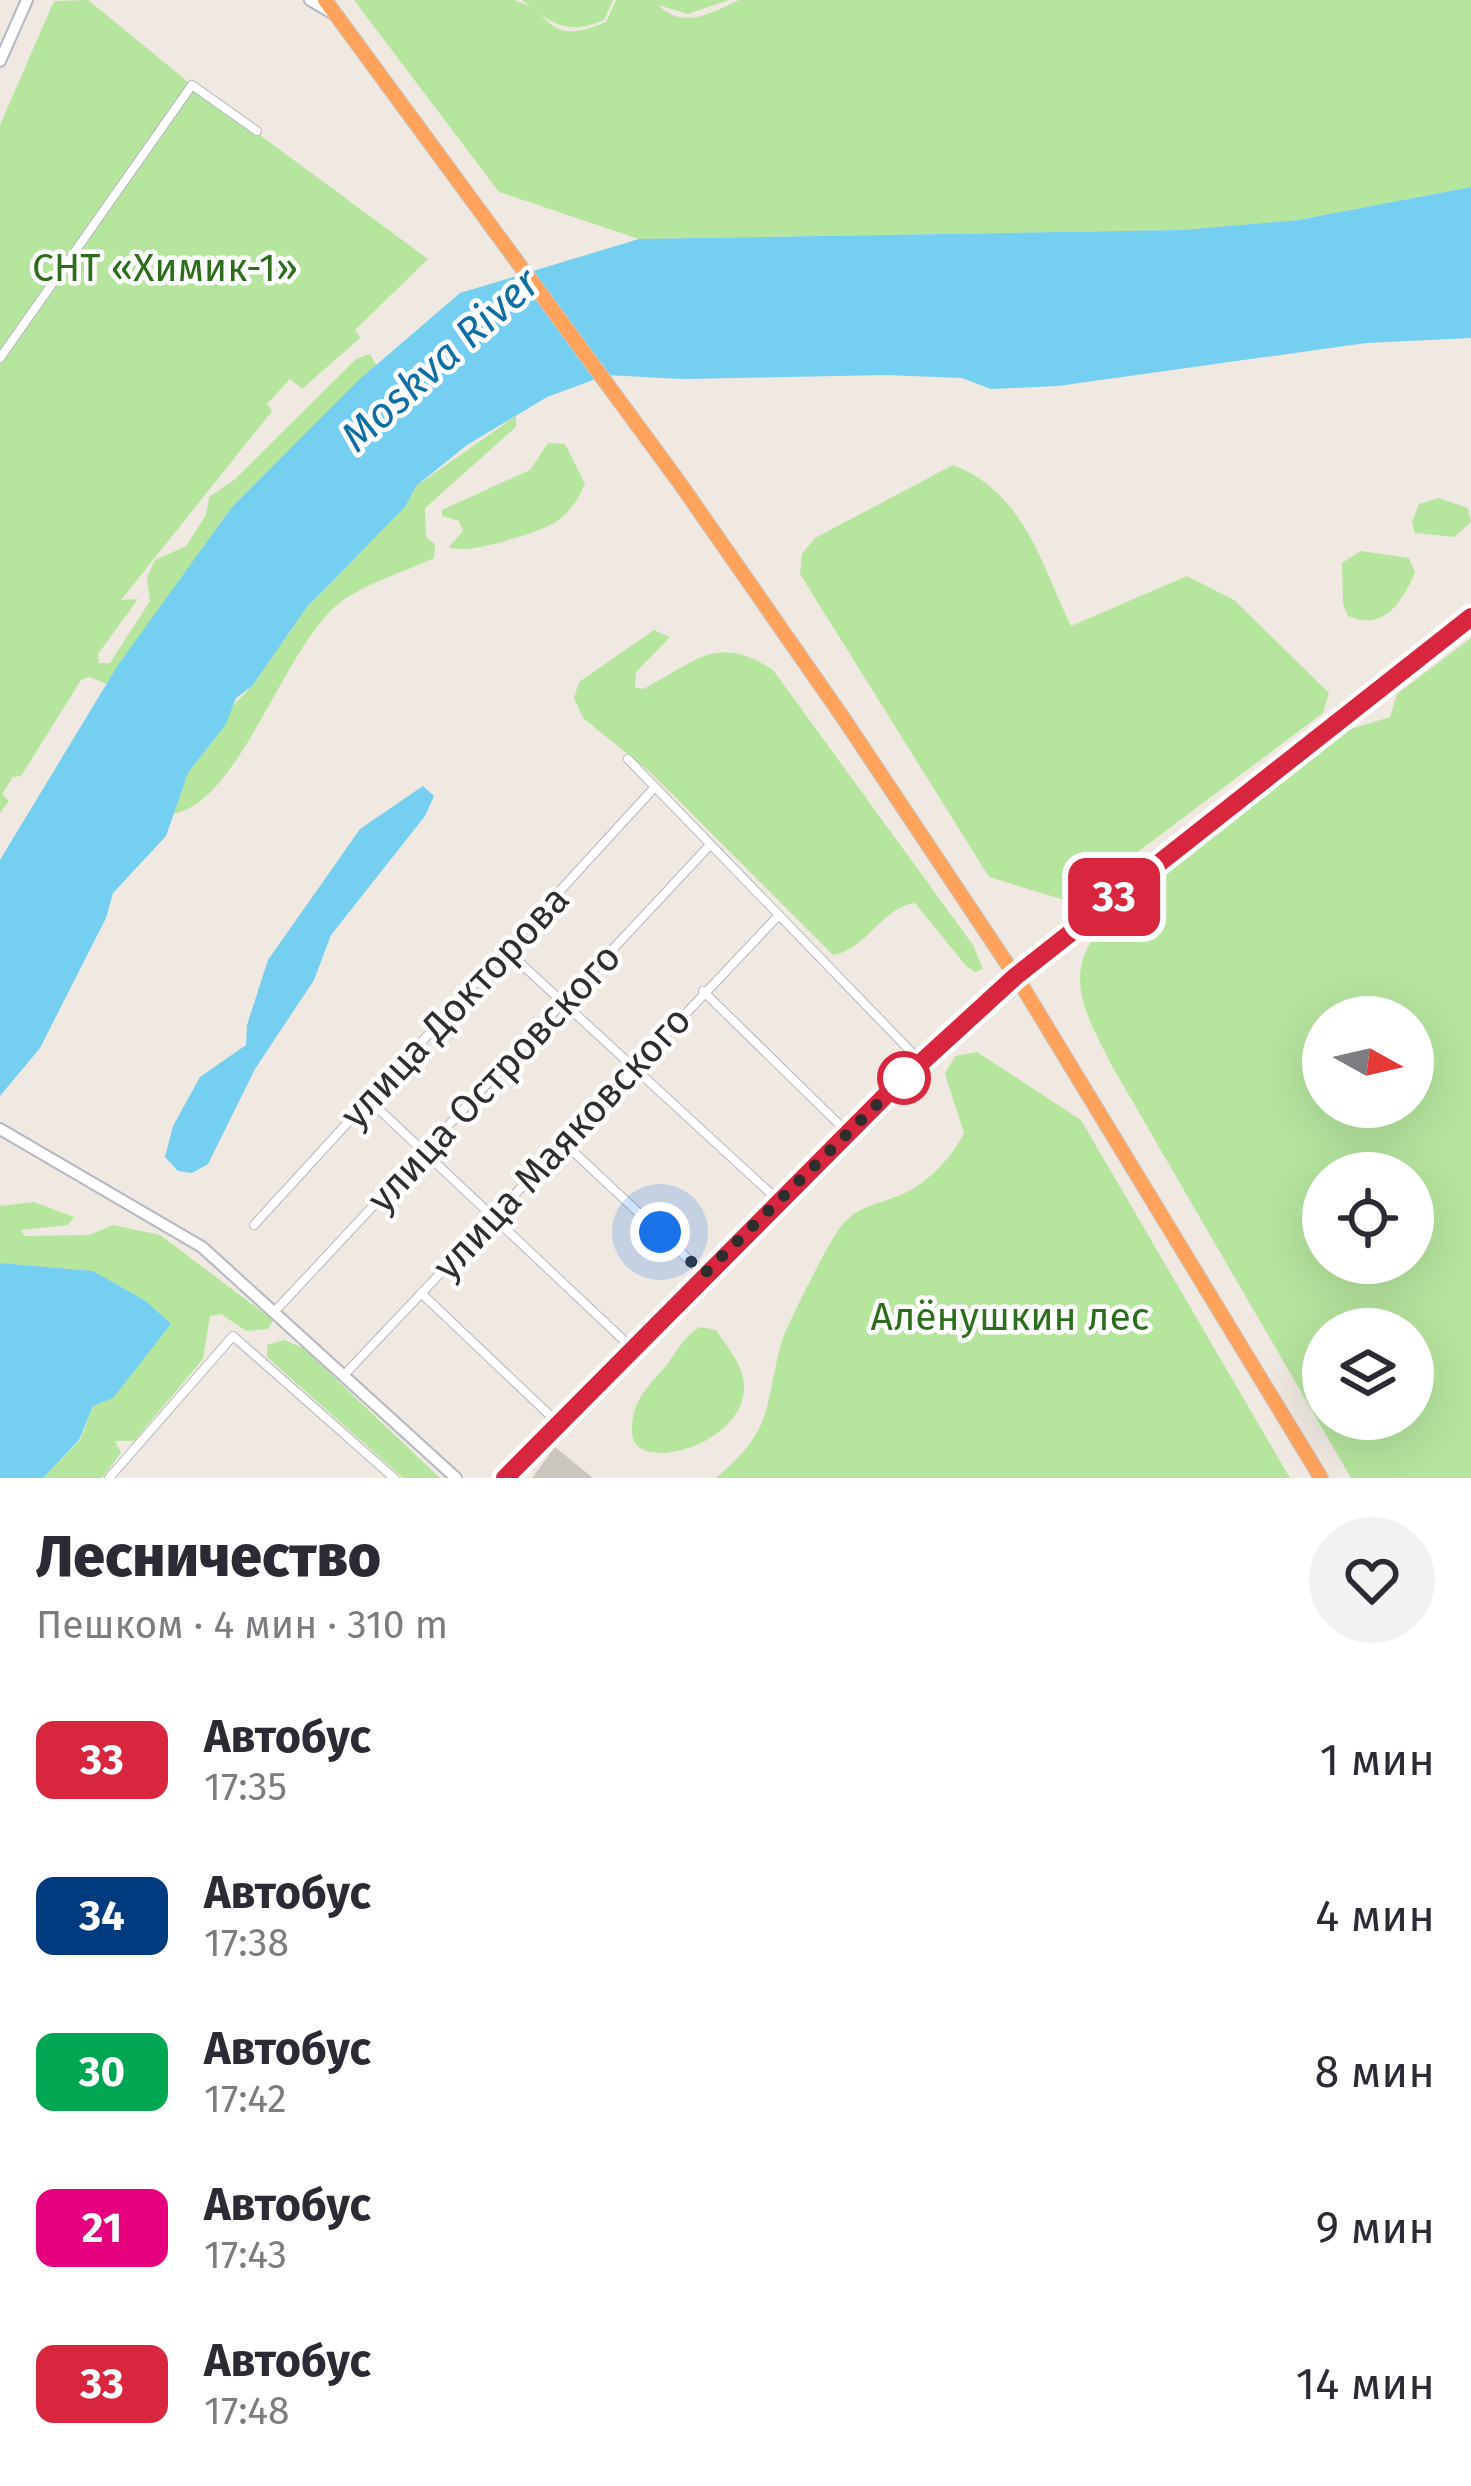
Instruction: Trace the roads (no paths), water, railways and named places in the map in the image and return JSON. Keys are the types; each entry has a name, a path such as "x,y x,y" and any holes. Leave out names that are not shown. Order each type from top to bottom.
{"highway":[{"path":"331,5 664,461 1016,976 1321,1478"}],"main road":[{"path":"0,61 27,0"},
{"path":"310,0 331,5"},
{"path":"505,1478 848,1132 1016,976 1471,617"},
{"path":"0,1129 202,1247 346,1372 456,1478"}],"street":[{"path":"0,358 192,86 257,130"},
{"path":"628,759 921,1061"},
{"name":"улица Докторова","path":"254,1225 654,788"},
{"name":"улица Островского","path":"277,1310 710,845"},
{"name":"улица Маяковского","path":"346,1372 779,915"},
{"path":"507,951 779,1201"},
{"path":"704,991 848,1132"},
{"path":"369,1100 632,1348"},
{"path":"562,1141 704,1274"},
{"path":"421,1294 558,1423"},
{"path":"109,1478 233,1336 394,1478"}],"water":[{"name":"Moskva River","path":"1471,187 1471,338 1366,343 1058,386 991,389 962,378 886,375 681,379 607,375 547,397 467,445 416,486 405,507 307,607 252,686 236,698 226,724 188,773 166,836 113,893 106,918 40,1048 0,1096 0,860 118,665 232,507 361,378 460,293 639,239 1182,230 1298,220"},
{"path":"423,786 434,796 425,816 331,935 314,980 255,1069 208,1164 192,1173 178,1171 165,1157 173,1126 200,1077 246,1045 247,1025 268,960 360,829"},
{"path":"0,1263 93,1271 146,1301 171,1324 113,1398 93,1406 79,1440 43,1478 0,1478"}],"park label":[{"name":"СНТ «Химик-1»","path":"165,268"},
{"name":"Алёнушкин лес","path":"1010,1317"}]}
